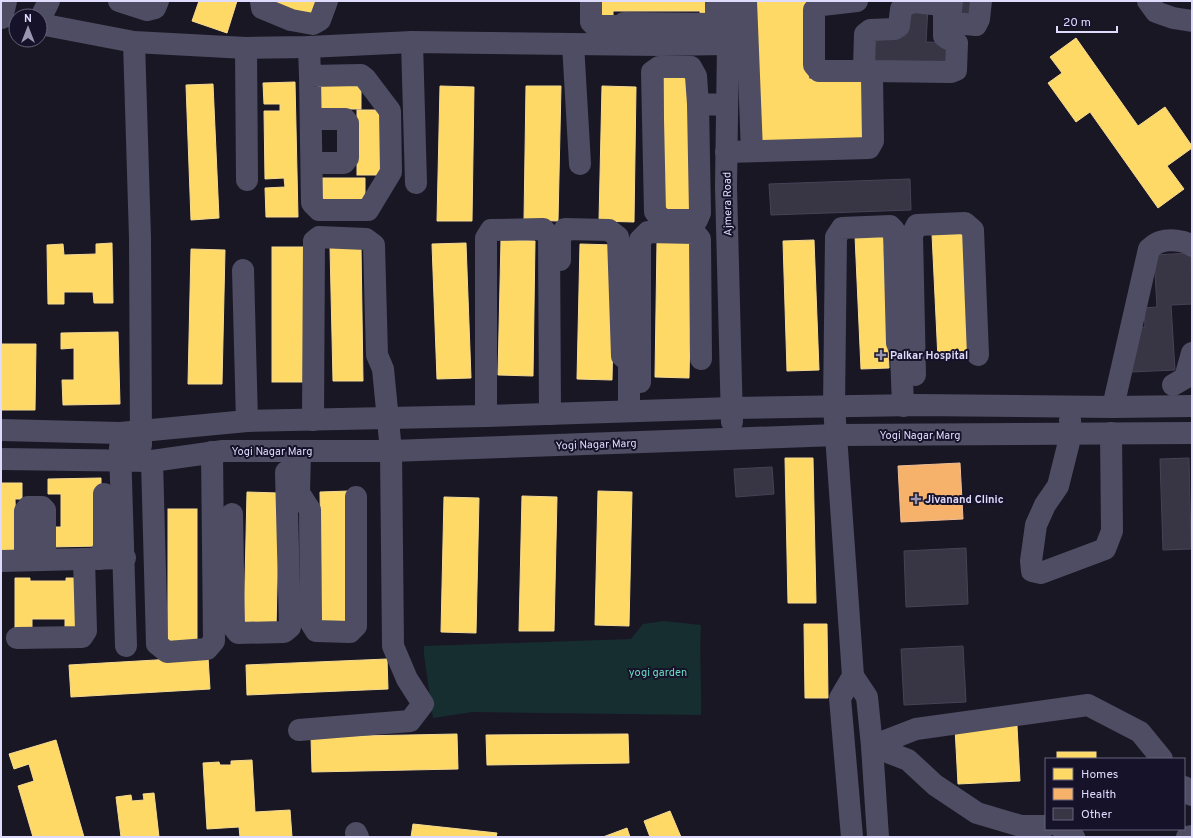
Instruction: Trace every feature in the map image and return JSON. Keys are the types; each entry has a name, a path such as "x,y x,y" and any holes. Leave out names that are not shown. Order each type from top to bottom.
{"street":[{"path":"119,1 147,10 155,8 158,1"},
{"path":"261,1 262,8 291,20 313,24 320,20 327,1"},
{"path":"591,1 591,22 595,26 621,26 624,23 713,24 716,22 716,1"},
{"name":"Ajmera Road","path":"726,1 728,44 726,187 732,439"},
{"path":"746,1 752,152"},
{"path":"726,152 869,148 873,141 872,77 865,71 819,71 814,65 814,10 822,4 857,1"},
{"path":"952,1 950,19 954,23 976,25 979,19 981,1"},
{"path":"1148,1 1156,12 1173,18 1192,21"},
{"path":"915,2 941,4 944,9 944,36 948,39 954,40 957,43 956,70 951,72 870,71 864,68 865,34 870,30 895,29 899,26 900,9 907,4 915,2"},
{"path":"291,20 310,76 312,203 319,210 368,210 391,172 390,111 365,78 360,75 310,76"},
{"path":"633,45 634,23"},
{"path":"680,23 680,45"},
{"path":"48,26 134,42 246,48 412,42 633,45 728,44"},
{"path":"126,646 124,558 141,431 140,238 134,42"},
{"path":"412,42 416,183"},
{"path":"573,44 580,164"},
{"path":"246,48 247,180"},
{"path":"659,68 691,68 696,76 698,104 700,213 697,220 663,220 655,212 652,72 659,68"},
{"path":"698,104 727,105"},
{"path":"311,119 345,119 348,124 348,158 344,163 312,163"},
{"path":"700,189 726,187"},
{"path":"910,405 912,234 917,225 965,223 973,230 978,355"},
{"path":"878,837 867,697 853,676 834,407 836,236 842,228 890,226 894,230 897,343 902,353 910,405"},
{"path":"486,416 486,238 491,230 543,229 549,235 555,414"},
{"path":"555,414 560,239 565,229 609,230 618,237 622,356 628,362 635,411"},
{"path":"635,411 640,240 648,232 695,233 700,239 701,359"},
{"path":"299,730 410,721 423,704 407,679 393,646 391,451 383,369 378,355 374,245 366,238 319,237 314,242 313,420"},
{"path":"1113,407 1149,249 1159,242 1169,240 1188,242 1192,246"},
{"path":"243,270 247,421"},
{"path":"700,292 729,291"},
{"path":"1174,385 1185,378 1192,353"},
{"path":"1,430 120,433 247,421 486,416 732,408 910,405 1113,407 1190,406 1190,433"},
{"path":"973,406 973,434"},
{"path":"1070,406 1070,434 1058,486 1036,525 1031,562 1032,571 1041,573 1105,549 1112,532 1111,433"},
{"path":"120,433 138,461 157,644 167,652 208,650 214,641 212,452"},
{"name":"Yogi Nagar Marg","path":"1,459 138,461 212,452 391,451 837,435 1190,433"},
{"path":"232,514 234,628 238,633 284,632 290,627 293,452"},
{"path":"293,452 299,493 310,510 311,623 316,631 350,632 356,626 356,497"},
{"path":"16,638 82,637 86,631 91,559 104,547 104,494"},
{"path":"356,540 392,539"},
{"path":"1,561 124,558"},
{"path":"852,837 840,698 853,676"},
{"path":"872,746 916,729 1088,706 1140,732 1161,758"},
{"path":"872,746 908,760 935,785 977,813 1020,831 1045,826"},
{"path":"1064,830 1072,833 1074,837"},
{"path":"1187,837 1192,836"}],"green space":[{"name":"yogi garden","path":"664,621 701,625 701,715 472,712 433,718 424,646 631,639 643,624"}],"building: Homes":[{"path":"199,1 237,1 227,33 192,21"},
{"path":"268,1 318,1 312,17"},
{"path":"598,1 713,1 700,21 700,11 613,11 613,23 598,23"},
{"path":"755,1 806,1 809,79 866,77 869,139 761,143"},
{"path":"1076,38 1138,126 1165,107 1192,146 1192,148 1167,166 1184,189 1158,208 1090,112 1076,122 1048,83 1062,73 1050,57"},
{"path":"664,75 690,75 692,214 664,215"},
{"path":"318,79 361,79 361,109 318,109"},
{"path":"295,82 298,217 266,217 265,188 285,187 284,178 265,179 264,111 280,111 280,104 264,104 263,83"},
{"path":"213,84 219,218 191,220 186,85"},
{"path":"440,86 474,87 472,221 437,221"},
{"path":"526,86 561,86 558,221 524,220"},
{"path":"602,86 636,87 634,222 599,221"},
{"path":"357,110 387,110 387,175 357,175"},
{"path":"322,178 365,178 365,203 322,204"},
{"path":"965,232 971,358 938,359 932,234"},
{"path":"883,235 889,368 861,369 855,236"},
{"path":"501,240 535,241 533,376 498,375"},
{"path":"814,240 819,370 787,371 783,241"},
{"path":"657,242 692,243 689,378 655,377"},
{"path":"112,243 113,303 94,303 93,292 64,292 64,304 48,304 47,245 63,244 64,255 96,254 96,244"},
{"path":"466,243 471,378 437,379 432,244"},
{"path":"580,244 615,245 612,380 577,379"},
{"path":"330,246 361,246 363,381 333,381"},
{"path":"272,247 305,247 305,382 272,382"},
{"path":"191,249 225,250 222,384 188,384"},
{"path":"118,332 120,404 63,405 62,380 74,380 74,348 61,349 61,333"},
{"path":"1,344 36,344 35,410 1,410"},
{"path":"785,458 813,458 816,603 788,603"},
{"path":"101,478 101,546 49,547 49,527 61,527 61,494 48,494 48,479"},
{"path":"1,483 22,483 22,499 15,499 16,533 22,551 1,551"},
{"path":"350,491 352,624 322,625 320,492"},
{"path":"598,491 632,492 629,626 595,625"},
{"path":"247,492 279,493 276,629 244,628"},
{"path":"522,496 557,497 554,631 519,631"},
{"path":"444,497 479,498 476,633 441,632"},
{"path":"168,509 197,509 197,643 168,643"},
{"path":"15,578 30,578 30,581 66,581 66,578 79,578 79,632 65,632 65,619 32,619 32,632 15,632"},
{"path":"804,624 827,624 828,698 805,698"},
{"path":"208,657 210,689 71,697 69,665"},
{"path":"387,659 388,689 247,695 246,665"},
{"path":"1017,726 1020,781 958,784 955,728"},
{"path":"457,734 458,769 312,772 311,737"},
{"path":"628,734 629,763 487,765 486,735"},
{"path":"56,740 84,837 33,837 18,786 34,781 29,764 14,769 9,754"},
{"path":"1057,752 1096,752 1096,758 1057,758"},
{"path":"252,760 255,812 290,810 292,837 240,837 239,827 207,829 203,763 219,762 220,765 231,765 231,761"},
{"path":"154,793 159,837 121,837 116,797 131,795 132,801 144,800 143,794"},
{"path":"670,811 681,837 650,837 644,821"},
{"path":"413,824 497,833 496,837 411,837"},
{"path":"627,828 630,837 603,837"}],"building: Health":[{"path":"960,463 963,519 901,522 898,466"}],"building: Other":[{"path":"955,1 976,1 974,22 954,20"},
{"path":"907,7 928,7 926,42 952,43 951,70 867,66 869,34 906,36"},
{"path":"910,179 911,210 771,215 769,184"},
{"path":"1191,253 1192,304 1171,305 1175,370 1131,372 1136,327 1145,327 1144,308 1157,307 1154,255"},
{"path":"1189,458 1191,549 1163,550 1160,459"},
{"path":"772,467 774,494 736,497 734,469"},
{"path":"966,548 968,604 906,607 904,551"},
{"path":"963,646 966,702 904,705 901,649"}],"place":[{"name":"Palkar Hospital","path":"881,355"},
{"name":"Jivanand Clinic","path":"916,499"}]}
